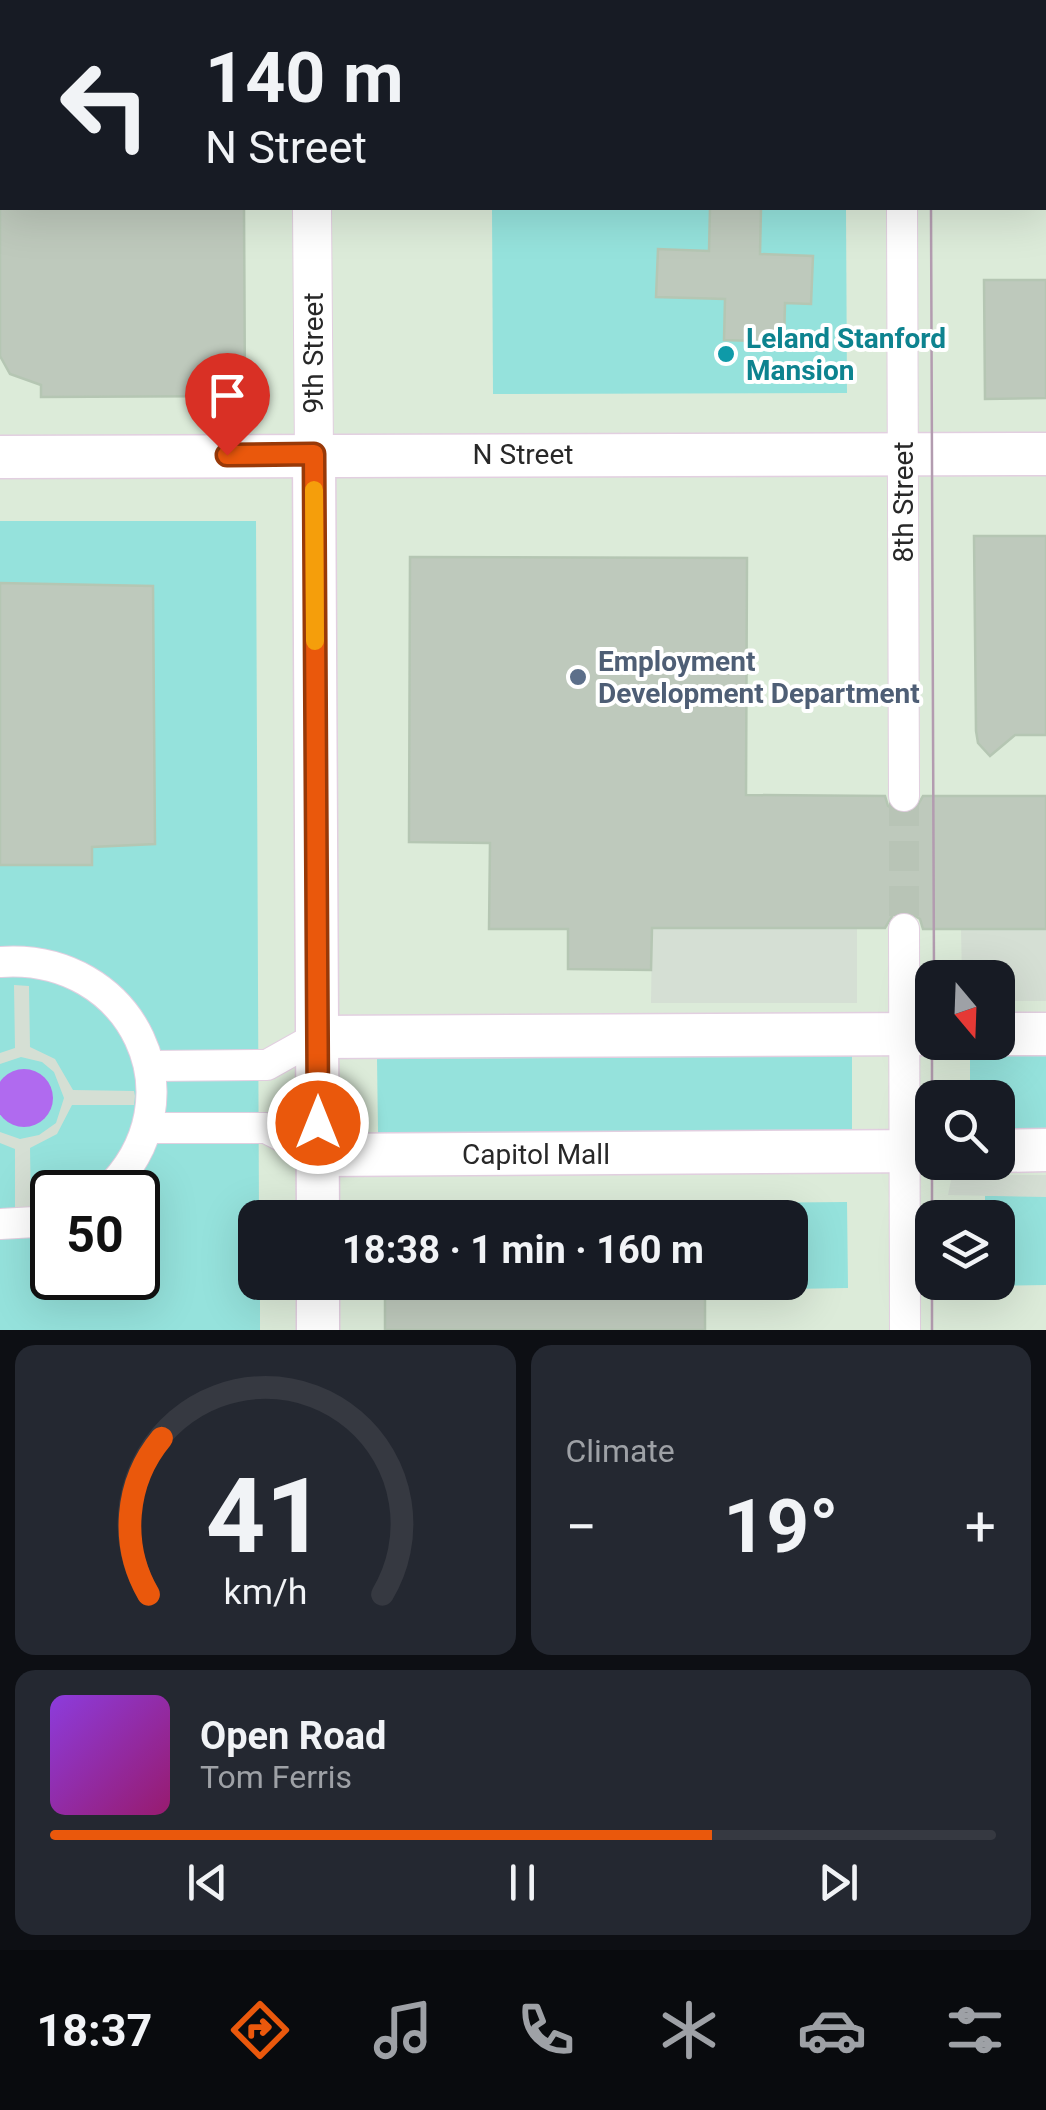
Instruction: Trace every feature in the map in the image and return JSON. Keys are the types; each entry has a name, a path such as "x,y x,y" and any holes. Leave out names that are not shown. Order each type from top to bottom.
{"main road":[{"name":"9th Street","path":"314,454 318,1200"},
{"name":"N Street","path":"0,456 1046,454"},
{"path":"317,1037 915,1034"},
{"path":"1015,1034 1046,1034"},
{"path":"1015,1151 1046,1150"},
{"name":"Capitol Mall","path":"318,1156 915,1151"},
{"path":"318,1300 318,1330"}],"street":[{"name":"9th Street","path":"312,210 314,454"},
{"name":"8th Street","path":"902,210 904,796"},
{"path":"904,928 915,1011"},
{"path":"0,962 42,962 94,985 131,1021 150,1066 147,1128 126,1170"},
{"path":"150,1066 267,1065 317,1037"},
{"name":"Capitol Mall","path":"147,1128 266,1128 318,1156"},
{"path":"905,1330 916,1180"},
{"path":"0,1224 30,1222"}],"shaded area":[{"path":"492,210 846,210 847,393 493,394"},
{"path":"0,521 256,521 259,1200 238,1200 238,1300 260,1300 260,1330 0,1330"},
{"path":"652,928 857,928 857,1003 651,1003"},
{"path":"1046,929 1046,1001 1015,1001 1015,960 962,960 961,930"},
{"path":"14,985 29,986 30,1047 55,1059 73,1090 134,1091 135,1096 134,1105 72,1105 57,1134 30,1148 30,1211 15,1211 15,1149 0,1143 0,1132 20,1139 39,1135 56,1123 64,1098 54,1072 42,1062 21,1057 0,1064 0,1053 15,1048"},
{"path":"852,1056 852,1131 378,1133 377,1059"},
{"path":"1046,1056 1046,1129 1015,1130 1015,1080 970,1080 970,1060"},
{"path":"13,1071 35,1071 51,1087 51,1109 35,1125 13,1125 -1,1112 -1,1084"},
{"path":"1015,1175 1046,1175 1046,1197 948,1195 951,1180 1015,1180"},
{"path":"1046,1195 1046,1285 1015,1286 1015,1200 985,1200 985,1196"},
{"path":"808,1202 847,1202 848,1288 808,1289"}],"building":[{"path":"0,210 244,210 245,396 41,397 41,385 10,374 0,356"},
{"path":"710,210 761,210 760,254 813,256 811,304 785,303 784,342 724,340 725,299 656,297 658,249 709,251"},
{"path":"984,280 1046,280 1046,398 985,399"},
{"path":"974,536 1046,536 1046,735 1015,735 990,756 978,743 976,731"},
{"name":"Employment Development Department","path":"410,557 747,558 746,795 885,796 888,806 903,815 914,812 923,796 1046,796 1046,929 923,929 920,919 905,910 894,913 885,928 652,928 651,970 568,969 568,929 489,929 490,843 409,842"},
{"path":"0,583 153,586 155,844 92,847 92,865 0,865"},
{"path":"385,1300 705,1300 705,1330 385,1330"}],"tunnel":[{"path":"904,796 904,929"}],"tram line":[{"path":"931,210 934,960"},
{"path":"932,1060 932,1330"}],"slow traffic":[{"path":"314,490 315,641"}],"place":[{"name":"Leland Stanford Mansion","path":"726,354"},
{"name":"Employment Development Department","path":"578,677"}],"route":[{"path":"227,455 314,454 318,1123"}]}
